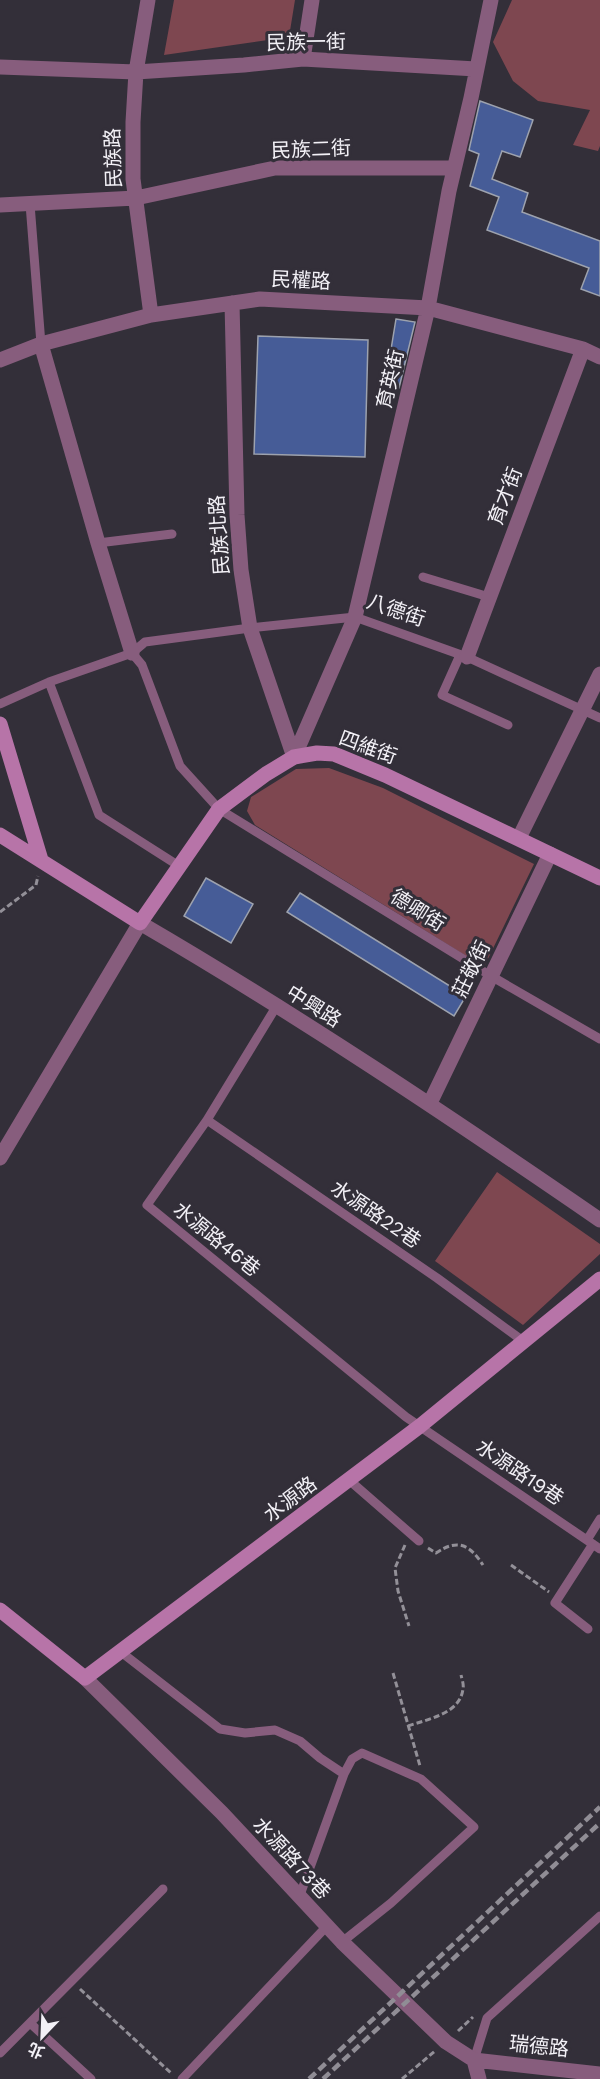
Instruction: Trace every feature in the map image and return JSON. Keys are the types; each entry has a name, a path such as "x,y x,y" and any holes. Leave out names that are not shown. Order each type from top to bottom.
{"street":[{"name":"民族路","path":"148,0 136,72 133,179 151,315"},
{"path":"303,59 312,0"},
{"name":"育英街","path":"294,757 355,617 428,308 454,168 491,0"},
{"name":"民族一街","path":"0,67 136,72 303,59 476,69"},
{"name":"民族二街","path":"0,205 136,198 275,168 454,168"},
{"name":"民權路","path":"0,360 41,344 151,315 260,299 428,308 583,349 600,357"},
{"name":"民族北路","path":"232,303 237,515 242,570 250,628 294,757"},
{"path":"41,344 132,653"},
{"name":"育才街","path":"463,656 489,597 583,349"},
{"path":"519,838 600,674"},
{"path":"0,724 41,860"},
{"name":"四維街","path":"140,924 219,809 266,774 294,757 317,753 334,754 386,775 600,878"},
{"name":"中興路","path":"0,836 140,924 217,968 430,1103 600,1220"},
{"name":"莊敬街","path":"430,1103 550,854"},
{"path":"0,1158 140,924"},
{"name":"水源路","path":"85,1678 420,1426 600,1279"},
{"path":"0,1610 85,1678"},
{"name":"水源路73巷","path":"85,1678 214,1805 342,1942 446,2042 474,2060"},
{"path":"474,2060 478,2079"},
{"name":"瑞德路","path":"474,2060 600,2074"}],"lane":[{"path":"30,204 41,344"},
{"path":"98,543 172,534"},
{"path":"423,577 489,597"},
{"name":"八德街","path":"0,704 49,682 132,653 145,642 355,617 463,656 600,718"},
{"name":"德卿街","path":"132,653 142,665 180,766 219,809 491,976 600,1039"},
{"path":"463,656 442,695 507,725"},
{"path":"49,682 99,815 179,866"},
{"name":"水源路46巷","path":"276,1007 207,1120 147,1205 406,1417 420,1426"},
{"name":"水源路22巷","path":"207,1120 437,1278 524,1341"},
{"name":"水源路19巷","path":"420,1426 593,1544"},
{"path":"349,1480 420,1541"},
{"path":"588,1629 555,1603 593,1544 600,1519"},
{"path":"121,1652 220,1729 245,1733 275,1730 300,1741 344,1774"},
{"path":"300,1895 344,1774 352,1759 362,1753 413,1774 474,1827 391,1903 342,1942"},
{"path":"0,2053 164,1888"},
{"path":"474,2060 487,2018 600,1916"},
{"path":"182,2079 327,1926"},
{"path":"30,2023 91,2079"}],"path":[{"path":"0,912 36,885 41,860"},
{"path":"409,1626 398,1591 395,1569 407,1541 420,1541 436,1553 447,1546 457,1544 468,1548 483,1565"},
{"path":"511,1565 557,1597"},
{"path":"393,1673 420,1766 413,1774"},
{"path":"408,1726 450,1711 458,1702 464,1689 460,1675"},
{"path":"71,1981 178,2079"}],"shaded area":[{"path":"174,0 295,0 289,37 164,55"},
{"path":"512,0 600,0 600,146 598,151 573,145 590,110 538,101 513,81 493,42"},
{"path":"329,768 383,788 534,864 484,967 255,825 247,811 251,797 296,769"},
{"path":"497,1172 600,1244 600,1254 523,1325 435,1261"}],"building":[{"path":"480,101 533,120 520,157 502,151 492,179 528,193 522,212 600,241 600,296 581,289 589,268 487,230 499,197 470,186 479,154 469,150"},
{"path":"396,319 415,322 399,388 385,386"},
{"path":"258,336 368,340 365,457 254,454"},
{"path":"206,878 253,904 231,943 184,916"},
{"path":"300,893 466,996 454,1016 287,912"}],"railway":[{"path":"309,2079 600,1807"},
{"path":"323,2079 600,1823"}]}
